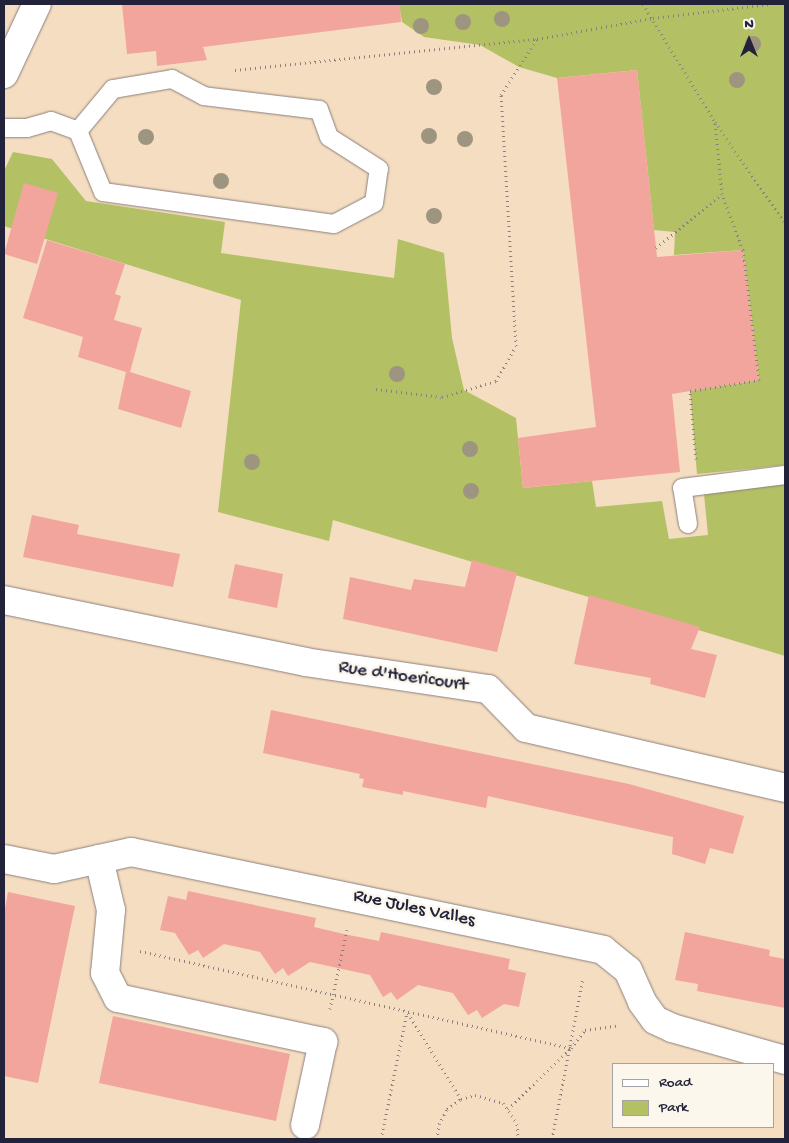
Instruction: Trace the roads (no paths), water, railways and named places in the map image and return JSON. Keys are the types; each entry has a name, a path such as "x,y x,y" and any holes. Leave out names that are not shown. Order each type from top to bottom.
{"street":[{"path":"4,74 37,4"},
{"name":"Rue d'Hoericourt","path":"4,600 305,662 488,689 526,728 785,788"},
{"name":"Rue Jules Valles","path":"4,859 54,869 131,852 354,896 596,949 628,970 642,1002 655,1020 785,1060"},
{"path":"99,858 112,910 110,944 105,973 118,998 323,1042 305,1124"}],"lane":[{"path":"4,128 26,128 51,121 78,131 103,192 334,224 374,203 379,169 329,137 319,110 204,96 172,79 114,89 78,131"},
{"path":"688,524 682,488 785,476"}]}
